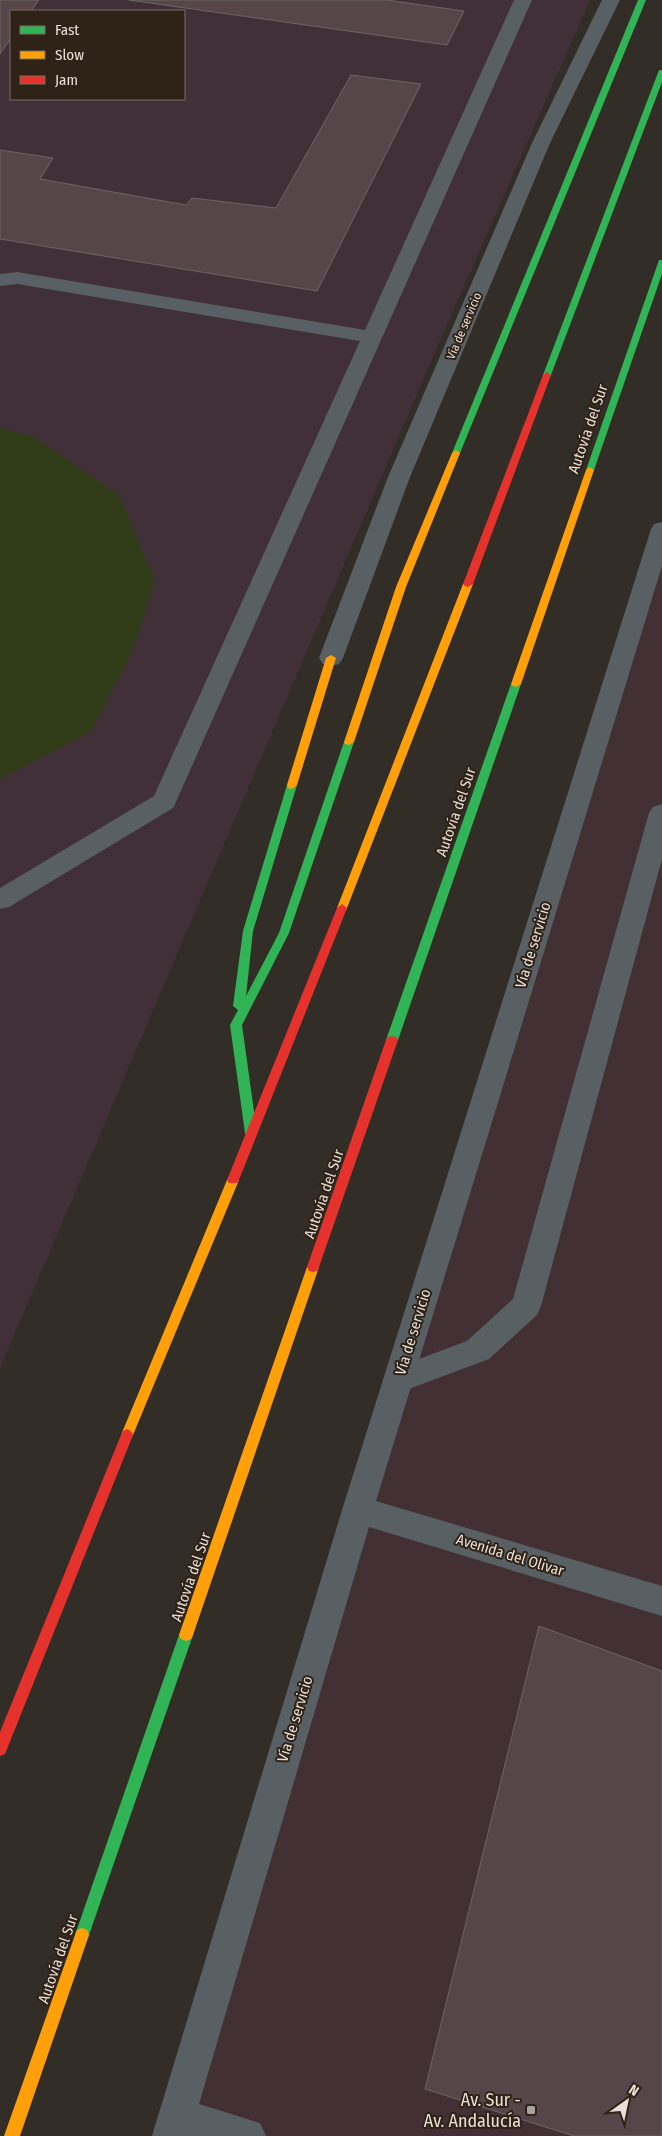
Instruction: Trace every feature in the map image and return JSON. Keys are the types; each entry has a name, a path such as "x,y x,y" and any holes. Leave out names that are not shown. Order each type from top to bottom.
{"highway":[{"path":"236,1025 284,934 401,587 642,0"},
{"path":"0,1749 41,1644 252,1135 413,729 662,72"},
{"name":"Autovía del Sur","path":"12,2136 662,262"},
{"path":"252,1135 236,1025 248,931 331,658"},
{"path":"10,1692 41,1644"}],"street":[{"path":"0,900 164,802 523,0"},
{"name":"Vía de servicio","path":"331,658 399,477 537,152 611,0"},
{"path":"0,280 17,278 371,337"},
{"name":"Vía de servicio","path":"174,2126 358,1510 662,529"},
{"path":"398,1380 478,1350 526,1306 662,813"},
{"name":"Avenida del Olivar","path":"358,1510 662,1601"},
{"path":"174,2126 247,2136"}],"shaded area":[{"path":"0,0 590,0 422,382 0,1368"},
{"path":"662,529 662,2136 163,2136"}],"green space":[{"path":"0,428 34,437 119,495 155,581 133,650 91,732 0,779"}],"building":[{"path":"0,0 39,0 32,10 10,10 10,39 0,54"},
{"path":"129,0 387,0 464,11 447,45"},
{"path":"351,75 421,84 317,291 0,239 0,150 53,158 40,179 186,205 192,198 276,208"},
{"path":"539,1626 662,1671 662,2136 574,2136 425,2089"}],"traffic: fast":[{"path":"456,453 642,0"},
{"path":"547,375 662,72"},
{"path":"590,470 662,262"},
{"path":"392,1040 516,684"},
{"path":"251,1133 236,1025 284,933 349,742"},
{"path":"239,1006 248,931 292,785"},
{"path":"82,1935 186,1635"}],"traffic: slow":[{"path":"349,742 401,587 456,453"},
{"path":"516,684 590,470"},
{"path":"342,908 468,584"},
{"path":"292,785 331,658"},
{"path":"127,1435 233,1180"},
{"path":"186,1635 313,1267"},
{"path":"12,2136 82,1935"}],"traffic: jam":[{"path":"468,584 547,375"},
{"path":"233,1180 342,908"},
{"path":"313,1267 392,1040"},
{"path":"0,1749 127,1435"}],"place":[{"name":"Av. Sur - Av. Andalucía","path":"531,2110"}]}
